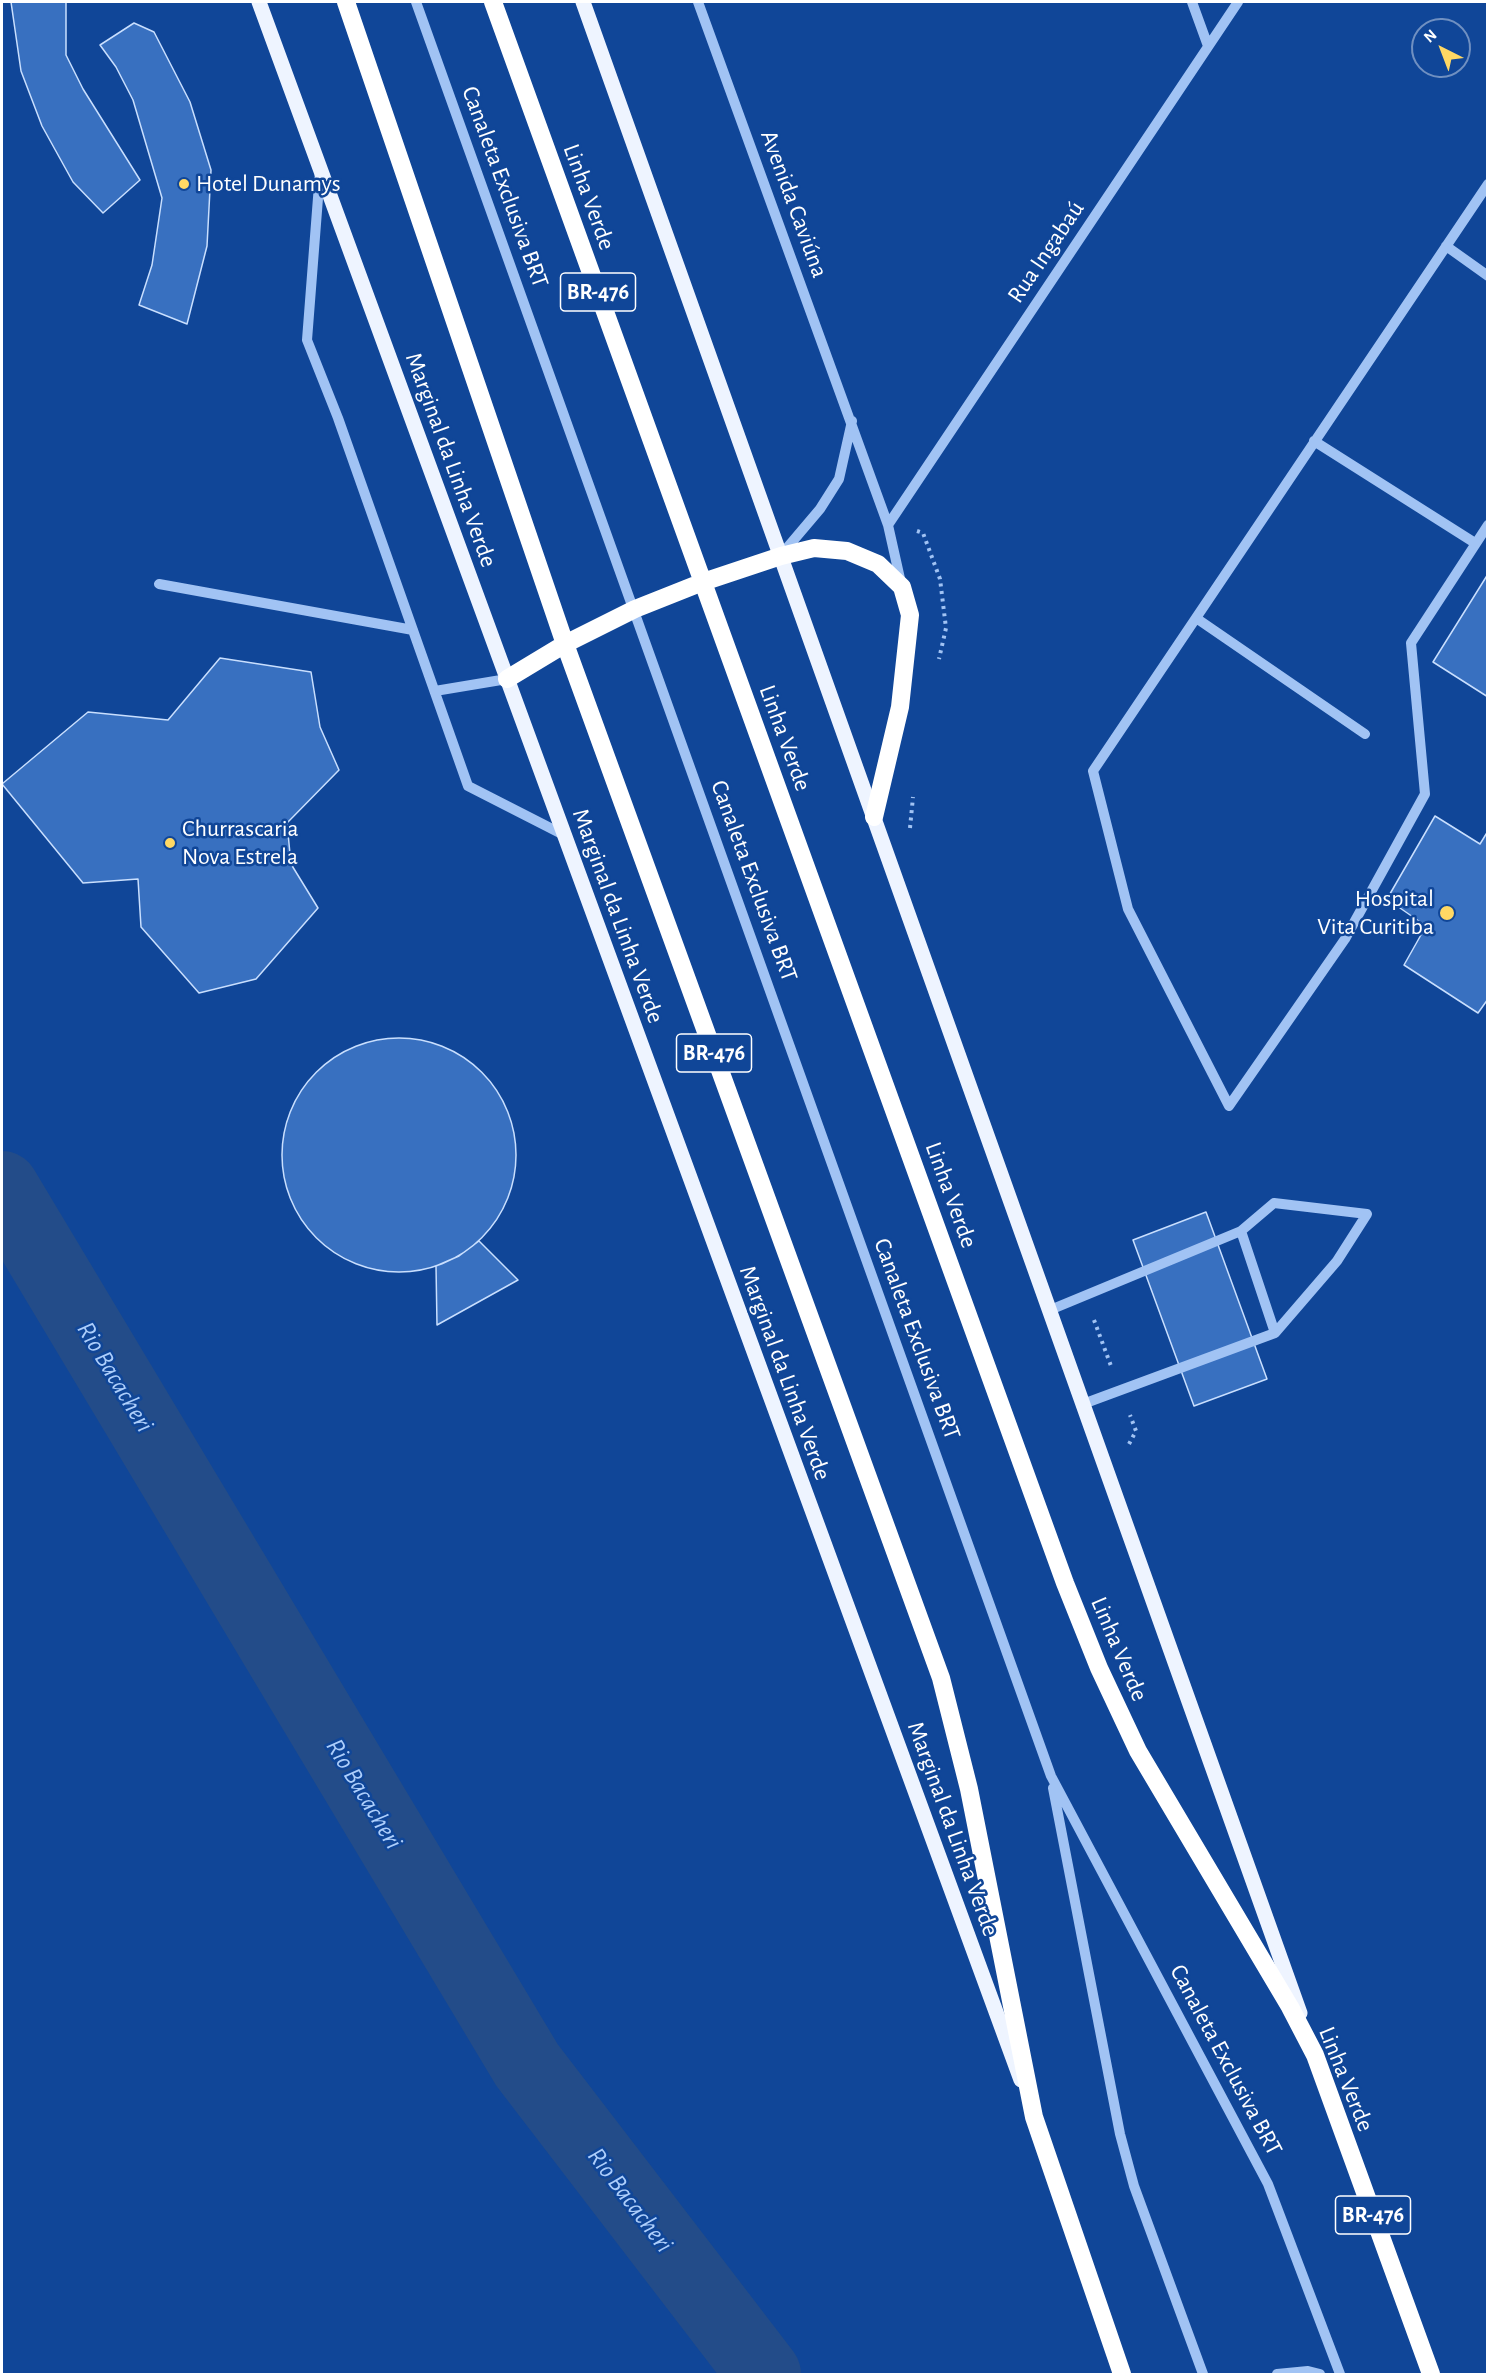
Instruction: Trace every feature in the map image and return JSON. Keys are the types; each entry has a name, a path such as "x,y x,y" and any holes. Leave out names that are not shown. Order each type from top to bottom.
{"highway":[{"name":"BR-476","path":"346,2 565,644 941,1678 969,1789 1034,2117 1122,2374"},
{"name":"Linha Verde","path":"493,2 1065,1584 1099,1668 1138,1751 1290,2007 1315,2055 1431,2374"},
{"path":"507,679 565,644 635,609 703,582 781,556 814,548 847,551 878,564 902,587 910,615 900,707 874,817"}],"main road":[{"name":"Marginal da Linha Verde","path":"259,2 1034,2117"},
{"path":"583,2 1315,2055"}],"street":[{"name":"Canaleta Exclusiva BRT","path":"416,2 1051,1776 1263,2174 1340,2374"},
{"name":"Avenida Caviúna","path":"698,2 852,421 888,525 902,587"},
{"path":"1192,2 1208,46"},
{"name":"Rua Ingabaú","path":"888,525 1238,2"},
{"path":"320,169 308,340 338,418 468,786 564,835"},
{"path":"1488,184 1093,771 1128,909 1229,1106 1345,939 1425,794 1411,643 1488,525"},
{"path":"1446,246 1488,276"},
{"path":"781,556 820,509 839,479 852,421"},
{"path":"1314,441 1475,543"},
{"path":"159,584 413,630"},
{"path":"1196,618 1365,734"},
{"path":"435,691 507,679"},
{"path":"1050,1310 1241,1231 1274,1203 1367,1214 1336,1261 1275,1333 1083,1404"},
{"path":"1241,1231 1275,1333"},
{"name":"Canaleta Exclusiva BRT","path":"1051,1776 1120,2134 1134,2186 1203,2374"},
{"path":"1277,2374 1288,2371 1308,2371 1320,2374"}],"path":[{"path":"922,533 940,579 946,628 936,670"},
{"path":"910,832 914,790"},
{"path":"1084,1295 1136,1431 1126,1449"}],"building":[{"name":"Hotel Dunamys","path":"11,2 66,2 66,55 83,89 140,180 103,213 73,182 42,126 21,71"},
{"name":"Hotel Dunamys","path":"134,23 154,32 190,102 211,170 207,246 187,324 139,305 152,265 162,198 133,100 116,67 100,45"},
{"path":"1488,574 1488,697 1433,662"},
{"name":"Churrascaria Nova Estrela","path":"220,658 311,672 320,727 339,770 287,823 291,864 318,908 256,979 199,993 141,927 138,879 83,883 2,784 88,712 168,720"},
{"name":"Hospital Vita Curitiba","path":"1435,816 1480,844 1488,831 1488,999 1478,1013 1404,965 1426,926 1387,899"},
{"path":"399,1038 422,1040 444,1047 464,1058 482,1072 496,1090 507,1110 514,1132 516,1155 514,1178 507,1200 496,1220 482,1238 464,1252 444,1263 422,1270 399,1272 376,1270 354,1263 334,1252 316,1238 302,1220 291,1200 284,1178 282,1155 284,1132 291,1110 302,1090 316,1072 334,1058 354,1047 376,1040"},
{"path":"1206,1212 1267,1379 1194,1406 1133,1240"},
{"path":"479,1241 518,1280 437,1325 436,1266 459,1256"}],"waterway":[{"name":"Rio Bacacheri","path":"2,1188 527,2065 764,2374"}],"place":[{"name":"Hotel Dunamys","path":"184,184"},
{"name":"Churrascaria Nova Estrela","path":"170,843"},
{"name":"Hospital Vita Curitiba","path":"1447,913"}]}
